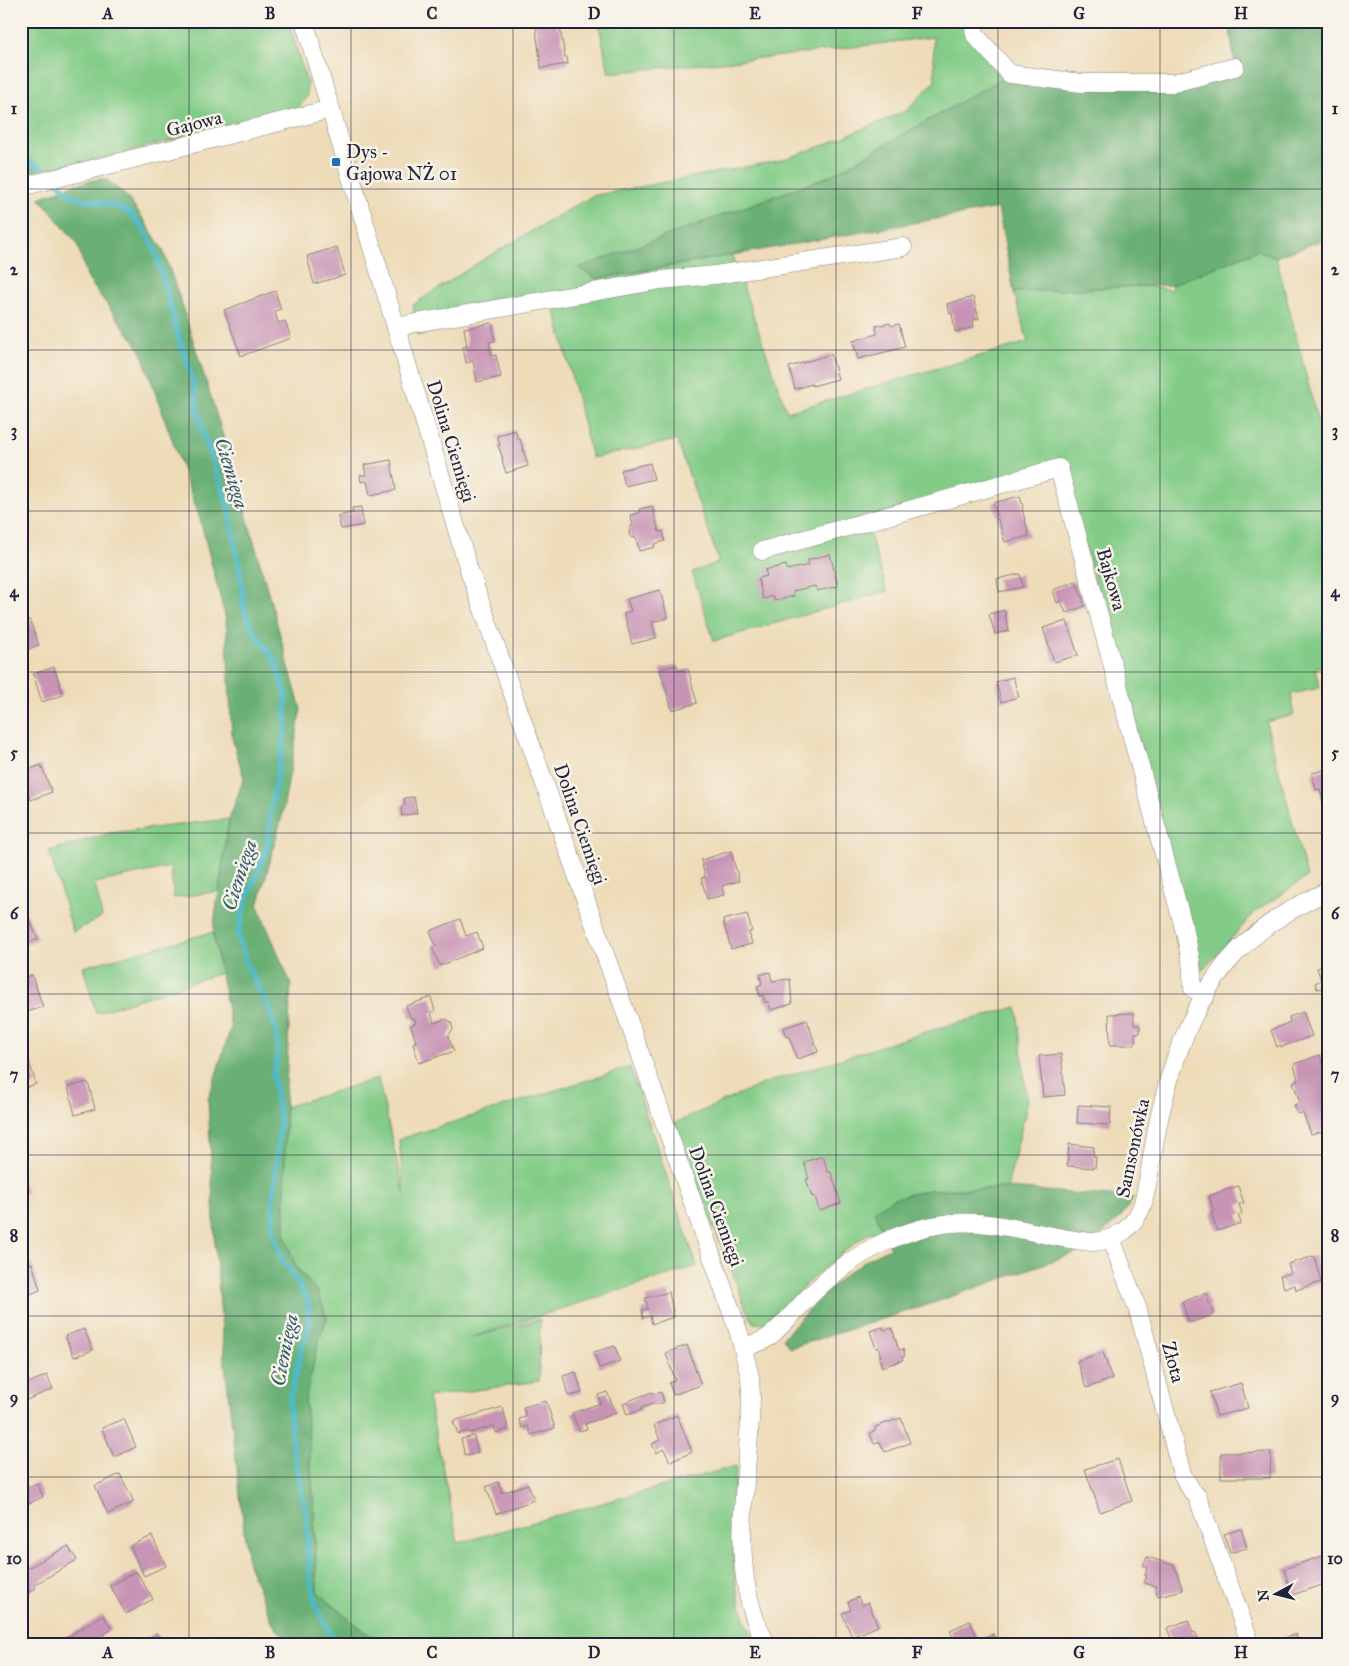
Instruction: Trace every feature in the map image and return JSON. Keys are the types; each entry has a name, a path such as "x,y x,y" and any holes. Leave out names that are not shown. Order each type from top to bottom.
{"street":[{"name":"Dolina Ciemięgi","path":"304,21 469,570 648,1080 726,1293 743,1348 750,1377 752,1396 743,1529 744,1566 751,1607 757,1626 767,1645"},
{"path":"973,21 976,35 1010,74 1081,83 1173,82 1235,67"},
{"name":"Gajowa","path":"21,187 331,109"},
{"path":"396,328 661,280 715,275 903,247"},
{"name":"Bajkowa","path":"762,551 1059,468 1185,932 1190,956 1193,988 1205,997"},
{"name":"Samsonówka","path":"743,1348 770,1336 817,1288 840,1268 858,1256 890,1240 931,1225 948,1222 979,1223 1084,1241 1098,1241 1111,1238 1128,1229 1140,1211 1146,1191 1159,1120 1168,1085 1184,1038 1205,997 1226,964 1254,936 1283,914 1328,890"},
{"name":"Złota","path":"1111,1238 1138,1310 1182,1474 1197,1496 1252,1645"}],"green space":[{"path":"21,21 288,21 307,83 307,96 298,109 73,165 43,169 21,157"},
{"path":"598,21 973,21 1010,74 830,176 579,268 597,279 732,255 787,412 1028,342 1014,292 1145,286 1172,290 1171,285 1258,250 1276,257 1328,462 1328,664 1315,668 1320,688 1291,694 1294,715 1266,722 1307,877 1256,911 1202,971 1062,462 865,518 887,591 714,641 692,572 719,562 677,440 592,458 552,298 418,336 413,305 479,262 592,196 782,160 906,111 935,81 933,37 781,56 609,73"},
{"path":"1229,21 1328,21 1328,238 1276,257 1258,250 1171,285 1014,292 998,208 597,279 578,268 830,176 1010,74 1173,83 1235,67"},
{"path":"21,157 43,169 21,176"},
{"path":"105,178 127,197 163,250 235,474 301,710 282,816 258,906 291,984 285,1107 285,1236 296,1267 317,1291 327,1318 318,1343 305,1400 314,1507 317,1592 381,1645 295,1645 275,1628 248,1564 224,1356 215,1243 208,1100 231,1027 213,932 229,819 244,778 232,738 226,620 200,519 140,349 88,279 77,243 39,198 76,184"},
{"path":"229,819 219,891 174,898 170,867 95,883 102,917 73,932 49,851 110,833"},
{"path":"213,932 221,973 96,1013 83,967"},
{"path":"1017,1007 1027,1105 1007,1188 929,1190 875,1211 883,1229 867,1234 841,1254 816,1275 766,1324 754,1323 746,1309 701,1198 675,1123 765,1083 932,1030"},
{"path":"630,1067 697,1266 469,1338 540,1319 539,1381 428,1397 458,1543 736,1466 733,1512 735,1580 747,1624 758,1645 381,1645 317,1592 314,1507 305,1400 318,1343 327,1318 317,1291 296,1267 284,1236 285,1107 378,1078 404,1193 399,1139"},
{"path":"1007,1188 1134,1198 1120,1218 1083,1250 933,1303 790,1348 783,1338 819,1299 859,1264 890,1248 874,1211 894,1198 929,1190"}],"building":[{"path":"535,21 557,21 557,28 560,28 568,64 541,68"},
{"path":"337,247 345,275 314,284 307,256"},
{"path":"275,291 281,309 275,311 278,323 285,321 291,338 241,356 224,310"},
{"path":"973,297 979,319 973,320 974,327 955,332 952,313 950,314 947,304"},
{"path":"492,323 495,341 489,342 492,356 496,355 501,377 477,382 473,361 466,363 463,347 467,346 464,328"},
{"path":"890,323 891,326 899,324 905,347 858,359 853,341 877,334 876,326"},
{"path":"831,354 838,379 795,389 789,367"},
{"path":"515,430 518,439 520,439 528,466 506,473 497,436"},
{"path":"391,460 396,490 370,495 367,481 361,482 360,475 366,475 364,465"},
{"path":"650,463 654,479 625,486 621,470"},
{"path":"1020,496 1029,536 1005,542 993,503"},
{"path":"652,506 659,532 663,531 665,541 654,544 655,547 639,551 636,537 633,538 629,535 630,527 633,525 630,515 640,513 639,509"},
{"path":"361,507 363,525 341,529 338,516 353,513 352,508"},
{"path":"830,554 838,586 817,591 815,586 793,591 794,596 774,601 773,596 763,599 758,578 767,576 765,570 786,565 787,570 809,565 808,560"},
{"path":"1020,574 1023,587 999,592 997,579"},
{"path":"1076,581 1085,606 1066,613 1061,601 1057,603 1053,590"},
{"path":"660,590 668,618 652,622 656,638 632,644 624,613 631,611 627,599"},
{"path":"1004,610 1009,631 995,634 989,614"},
{"path":"30,620 39,645 21,652 21,623"},
{"path":"1067,621 1078,655 1054,662 1043,628"},
{"path":"677,665 679,671 688,669 697,703 672,710 660,669"},
{"path":"54,667 63,695 42,702 33,674"},
{"path":"1013,677 1019,697 1001,702 996,682"},
{"path":"41,765 52,792 31,800 21,773"},
{"path":"1328,769 1328,813 1326,814 1320,789 1316,790 1312,773"},
{"path":"414,797 417,813 402,816 401,806 405,805 404,798"},
{"path":"731,851 739,881 722,886 724,895 707,899 701,878 705,877 701,860"},
{"path":"27,914 38,939 21,946 21,917"},
{"path":"747,914 752,931 749,932 752,944 731,949 723,920"},
{"path":"460,919 466,936 477,932 483,948 440,966 432,947 436,946 430,931"},
{"path":"1328,965 1328,999 1323,988 1317,989 1315,983 1321,980 1317,968"},
{"path":"770,972 772,981 790,979 792,1004 771,1010 768,1002 765,1002 763,995 760,996 757,986 762,984 760,975"},
{"path":"32,975 43,1007 21,1014 21,978"},
{"path":"431,997 435,1011 431,1013 434,1023 446,1019 451,1022 453,1029 448,1036 454,1051 419,1063 413,1043 416,1042 411,1025 416,1023 414,1017 411,1019 406,1006"},
{"path":"1303,1012 1312,1036 1277,1047 1271,1030 1290,1022 1289,1017"},
{"path":"1134,1013 1134,1025 1140,1025 1140,1033 1135,1033 1135,1045 1110,1045 1109,1014"},
{"path":"807,1020 818,1052 797,1059 789,1036 786,1037 783,1028"},
{"path":"1061,1054 1065,1095 1043,1097 1039,1056"},
{"path":"1320,1055 1326,1071 1328,1070 1328,1130 1311,1134 1303,1113 1298,1114 1294,1105 1300,1103 1293,1082 1298,1080 1294,1064"},
{"path":"28,1058 36,1084 21,1089 21,1060"},
{"path":"88,1082 95,1109 75,1115 68,1087"},
{"path":"1078,1105 1111,1107 1110,1125 1077,1123"},
{"path":"1069,1144 1094,1147 1093,1156 1096,1157 1095,1168 1067,1166"},
{"path":"823,1156 828,1172 831,1172 841,1203 819,1211 815,1196 812,1197 806,1179 809,1179 804,1162"},
{"path":"21,1178 27,1192 21,1194"},
{"path":"1238,1186 1244,1203 1239,1204 1242,1213 1238,1215 1241,1223 1217,1231 1211,1213 1214,1212 1209,1196"},
{"path":"1314,1256 1321,1282 1296,1290 1295,1285 1284,1288 1280,1276 1291,1273 1288,1264"},
{"path":"32,1263 40,1290 21,1298 21,1267"},
{"path":"669,1292 674,1317 652,1324 650,1316 643,1318 642,1310 648,1309 645,1298"},
{"path":"1206,1293 1213,1315 1189,1323 1182,1302"},
{"path":"883,1327 884,1330 892,1328 899,1350 903,1349 905,1356 902,1357 903,1360 882,1367 878,1347 876,1348 870,1331"},
{"path":"84,1329 93,1350 74,1357 65,1336"},
{"path":"687,1345 701,1385 673,1395 669,1383 675,1380 666,1353"},
{"path":"615,1346 620,1361 599,1368 594,1352"},
{"path":"1103,1352 1112,1379 1086,1388 1077,1361"},
{"path":"576,1372 582,1393 568,1396 563,1376"},
{"path":"47,1375 53,1389 24,1401 21,1395 21,1386"},
{"path":"1241,1383 1248,1408 1217,1416 1210,1392"},
{"path":"607,1392 616,1413 585,1424 587,1429 579,1431 572,1413 601,1403 598,1395"},
{"path":"652,1392 653,1395 661,1392 664,1402 641,1408 642,1410 627,1415 623,1403"},
{"path":"546,1401 555,1428 531,1435 528,1426 522,1428 519,1419 526,1417 523,1407"},
{"path":"503,1407 508,1429 496,1433 494,1426 458,1434 453,1421"},
{"path":"677,1415 692,1452 670,1462 664,1449 656,1453 652,1444 660,1440 654,1425"},
{"path":"901,1418 910,1443 885,1452 880,1442 874,1444 870,1433 876,1430 875,1427"},
{"path":"124,1419 136,1447 114,1457 102,1428"},
{"path":"474,1436 478,1453 465,1456 461,1439"},
{"path":"1271,1452 1270,1478 1221,1478 1221,1453"},
{"path":"1118,1459 1132,1501 1100,1512 1085,1469"},
{"path":"120,1474 134,1502 108,1514 95,1486"},
{"path":"498,1482 502,1493 528,1484 534,1500 496,1514 486,1487"},
{"path":"37,1483 43,1497 21,1507 21,1490"},
{"path":"1241,1529 1247,1548 1230,1553 1224,1534"},
{"path":"152,1536 166,1566 144,1576 130,1546"},
{"path":"68,1546 77,1560 34,1585 36,1588 21,1597 21,1575 26,1572 24,1570"},
{"path":"1328,1554 1328,1583 1292,1595 1284,1569"},
{"path":"1147,1557 1174,1565 1183,1590 1158,1596 1155,1586 1144,1583 1147,1576 1145,1575 1147,1568 1143,1566"},
{"path":"136,1571 153,1599 126,1614 110,1586"},
{"path":"858,1597 862,1605 868,1602 878,1626 852,1637 842,1613 851,1610 848,1602"},
{"path":"103,1615 112,1629 88,1645 54,1645"},
{"path":"1188,1620 1193,1633 1195,1632 1198,1638 1194,1640 1196,1645 1174,1645 1167,1628"},
{"path":"970,1621 978,1640 993,1634 997,1645 956,1645 950,1630"},
{"path":"21,1629 30,1645 21,1645"},
{"path":"156,1633 163,1645 138,1645"},
{"path":"1296,1634 1299,1645 1275,1645 1274,1642"}],"waterway":[{"name":"Ciemięga","path":"21,157 43,169 50,176"},
{"name":"Ciemięga","path":"57,182 74,197 116,206 131,214 145,231 156,253 180,342 193,381 201,427 228,505 240,570 245,612 253,630 275,660 286,694 286,729 272,801 267,849 244,906 238,936 247,965 270,1010 276,1030 278,1052 273,1076 280,1121 273,1203 273,1231 282,1260 298,1283 308,1303 309,1327 300,1355 289,1404 292,1443 306,1512 309,1574 317,1609 337,1645"}],"place":[{"name":"Dys - Gajowa NŻ 01","path":"336,162"}]}
